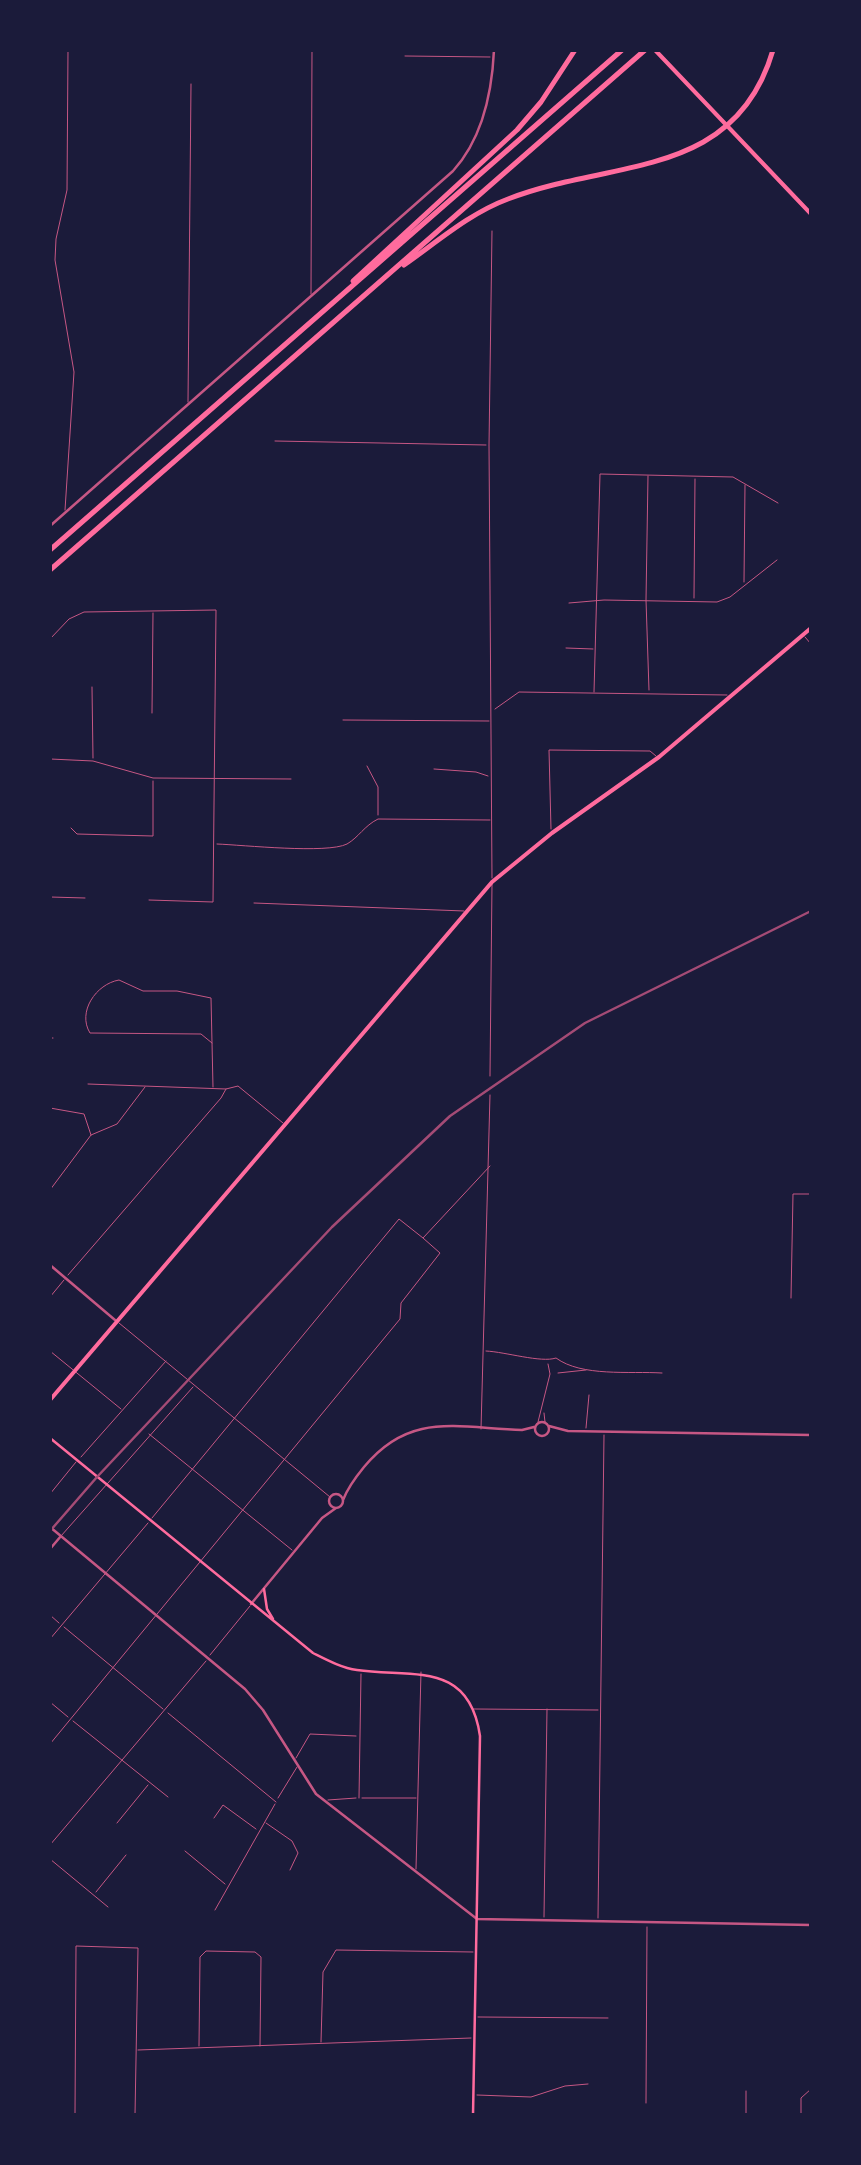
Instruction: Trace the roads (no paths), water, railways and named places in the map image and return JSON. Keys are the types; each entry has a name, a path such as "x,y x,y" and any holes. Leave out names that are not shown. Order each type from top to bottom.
{"highway":[{"path":"338,298 518,130 542,102 575,50"},
{"path":"50,550 622,50"},
{"path":"50,570 645,50"},
{"path":"383,279 472,217 503,201 681,155 711,140 756,91 772,50"}],"main road":[{"path":"655,50 811,214"},
{"path":"50,1400 492,882 552,832 658,758 811,628"},
{"path":"50,1438 314,1653 361,1670 421,1672 449,1682 473,1709 480,1736 473,2115"},
{"path":"264,1588 267,1610 277,1624"}],"street":[{"path":"65,513 74,372 56,250 67,190 68,50"},
{"path":"311,294 312,50"},
{"path":"50,526 459,164 484,115 494,50"},
{"path":"405,56 493,57"},
{"path":"189,405 186,398 190,84"},
{"path":"490,1076 492,231"},
{"path":"275,442 490,445"},
{"path":"594,692 600,474 734,477 778,503"},
{"path":"648,475 646,600 650,693"},
{"path":"694,601 695,476"},
{"path":"746,586 743,540 747,482"},
{"path":"569,603 717,602 746,586 776,560"},
{"path":"152,713 153,610"},
{"path":"50,639 84,612 216,610 214,902 149,900"},
{"path":"803,635 811,644"},
{"path":"566,648 596,649"},
{"path":"92,686 93,760"},
{"path":"492,712 519,692 724,694 732,698"},
{"path":"342,720 492,720"},
{"path":"552,832 548,823 548,750 650,752 658,758"},
{"path":"50,759 93,760 152,778 291,780"},
{"path":"367,766 378,787 378,819"},
{"path":"434,769 491,777"},
{"path":"71,828 77,834 153,836 152,778"},
{"path":"214,844 333,848 352,840 364,826 378,819 490,820"},
{"path":"50,898 85,898"},
{"path":"254,904 467,911"},
{"path":"213,1026 201,1034 96,1034 86,1029 86,1010 104,987 118,980 143,991 212,998 213,1004 213,1026 212,1043 213,1087"},
{"path":"201,1034 212,1043"},
{"path":"88,1084 226,1089 238,1086 285,1125"},
{"path":"50,1190 91,1135 117,1124 147,1085"},
{"path":"50,1296 226,1089"},
{"path":"481,1429 490,1094"},
{"path":"50,1108 84,1114 91,1135"},
{"path":"423,1238 490,1166"},
{"path":"791,1298 793,1194 811,1194"},
{"path":"50,1639 399,1219 440,1253 401,1304 400,1319 50,1744"},
{"path":"50,1265 332,1498 343,1500"},
{"path":"50,1351 122,1410"},
{"path":"483,1351 517,1353 548,1363 558,1358 564,1365 589,1370"},
{"path":"50,1494 166,1361"},
{"path":"536,1427 548,1382 548,1363"},
{"path":"548,1382 564,1365"},
{"path":"550,1371 662,1373"},
{"path":"50,1549 196,1385"},
{"path":"586,1431 588,1395"},
{"path":"542,1411 548,1427"},
{"path":"536,1427 542,1436 548,1427"},
{"path":"50,1845 322,1518 332,1498 350,1485 379,1450 401,1434 426,1428 548,1427 568,1431 811,1435"},
{"path":"598,1921 604,1432"},
{"path":"150,1434 294,1552"},
{"path":"322,1518 343,1500 350,1485"},
{"path":"332,1498 336,1508"},
{"path":"50,1527 245,1689 263,1710 309,1786 324,1801 477,1919 811,1925"},
{"path":"50,1615 276,1802"},
{"path":"358,1798 361,1670"},
{"path":"414,1872 418,1867 421,1672"},
{"path":"50,1702 168,1796"},
{"path":"473,1709 601,1710"},
{"path":"544,1920 547,1709"},
{"path":"294,1760 310,1734 359,1736"},
{"path":"215,1910 298,1767"},
{"path":"117,1822 150,1782"},
{"path":"324,1801 417,1798"},
{"path":"214,1818 223,1805 259,1831"},
{"path":"264,1822 292,1841 298,1854 290,1870"},
{"path":"185,1851 228,1886"},
{"path":"94,1895 126,1856"},
{"path":"50,1859 108,1907"},
{"path":"646,2103 647,1922"},
{"path":"74,2115 76,1946 138,1948 136,2115"},
{"path":"321,2044 322,1972 336,1950 476,1952"},
{"path":"198,2049 200,1957 206,1951 255,1952 261,1957 260,2047"},
{"path":"475,2017 608,2018"},
{"path":"137,2050 474,2038"},
{"path":"474,2095 531,2097 565,2086 588,2084"},
{"path":"801,2115 801,2098 811,2089"},
{"path":"746,2091 746,2115"}],"railway":[{"path":"50,1531 332,1227 450,1116 585,1023 811,911"}]}
